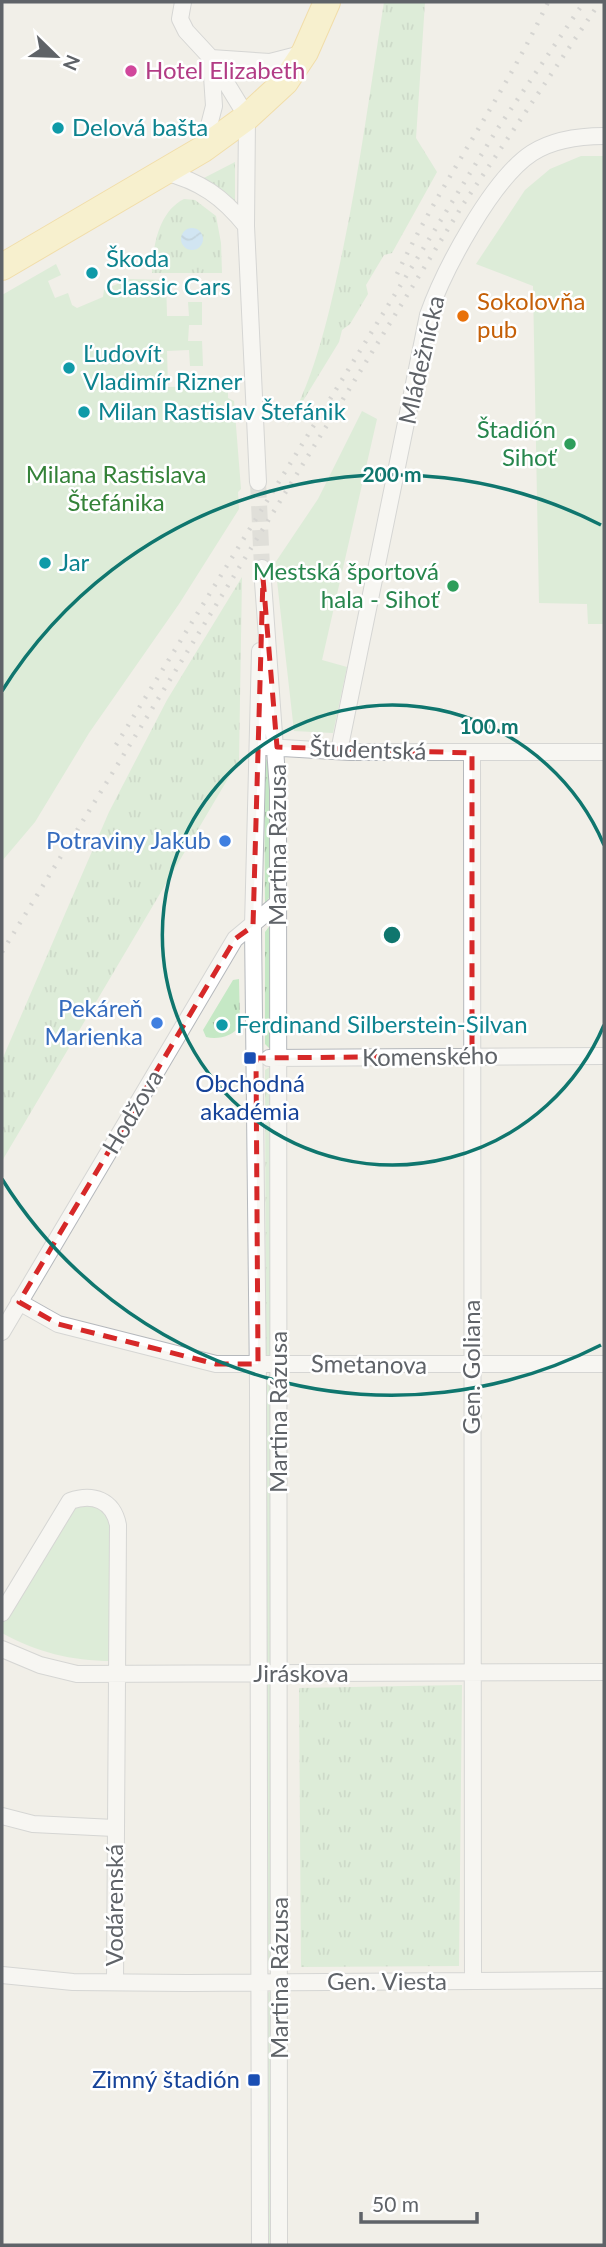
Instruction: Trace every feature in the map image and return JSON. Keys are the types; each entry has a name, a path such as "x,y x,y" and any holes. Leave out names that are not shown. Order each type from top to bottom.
{"main road":[{"path":"13,261 204,149 247,117 285,82 306,52 327,2"}],"street":[{"path":"183,2 180,19 186,31 211,58 247,117 246,226 258,482"},
{"path":"211,58 270,62 306,52"},
{"path":"204,149 214,106 211,58"},
{"name":"Mládežnícka","path":"339,751 428,315 436,294 493,196 520,162 547,145 562,140 604,136"},
{"path":"164,172 186,177 209,189 231,206 246,226"},
{"name":"Martina Rázusa","path":"260,2245 254,926 263,573 277,747 279,2245"},
{"name":"Študentská","path":"257,747 472,753 604,752"},
{"name":"Gen. Goliana","path":"472,753 473,1981"},
{"name":"Hodžova","path":"2,1332 235,939 254,926 278,902"},
{"name":"Komenského","path":"256,1058 604,1056"},
{"name":"Smetanova","path":"19,1302 58,1324 216,1364 604,1364"},
{"name":"Vodárenská","path":"2,1614 70,1501 88,1497 104,1502 112,1509 118,1525 115,1982"},
{"name":"Jiráskova","path":"2,1649 40,1665 77,1674 604,1672"},
{"name":"Vodárenská","path":"2,1816 33,1824 114,1828"},
{"name":"Gen. Viesta","path":"2,1975 115,1982 604,1980"}],"highlighted area":[{"path":"263,578 277,747 472,753 472,1056 256,1058 258,1364 216,1364 58,1324 19,1302 235,939 253,926"}],"green space":[{"path":"384,2 425,2 416,138 437,172 392,253 384,255 366,285 368,294 350,324 342,330 339,342 287,427 307,385 333,295 355,187"},
{"name":"Štadión Sihoť","path":"581,156 604,156 604,624 588,624 587,604 539,603 533,286 476,264 525,190 550,169"},
{"path":"235,162 235,202 232,203 226,194 202,179"},
{"path":"184,199 195,200 216,216 221,243 222,273 152,273 156,242 163,221 168,212"},
{"name":"Milana Rastislava Štefánika","path":"56,264 61,275 48,281 55,298 68,293 72,305 77,308 103,297 104,290 128,279 166,280 167,316 189,316 188,302 202,302 202,325 189,325 188,341 202,341 203,366 190,366 189,350 167,351 168,387 228,386 228,398 234,401 241,489 238,492 239,509 179,604 89,733 35,822 2,861 2,295"},
{"path":"362,411 377,419 322,660 347,667 333,733 294,731 275,563 318,499"},
{"path":"242,577 239,760 2,1161 2,1060 109,812 167,700"},
{"path":"269,758 272,893 265,904 264,761"},
{"path":"271,924 269,1048 265,1044 265,932"},
{"path":"239,979 240,1025 225,1036 206,1037 203,1030 233,980"},
{"path":"270,1067 272,1356 268,1357 265,1070"},
{"path":"271,1374 272,1665 267,1661 266,1377"},
{"path":"86,1503 106,1511 111,1525 112,1661 55,1654 2,1633 2,1622 63,1519 72,1507"},
{"path":"272,1682 272,1971 267,1967 267,1685"},
{"path":"462,1685 459,1966 301,1967 299,1688"},
{"path":"273,1990 274,2245 269,2245 267,1993"}],"water":[{"path":"192,228 202,235 203,239 196,249 192,250 182,243 181,239 188,229"}],"tunnel":[{"path":"258,482 262,568"}],"railway":[{"path":"397,274 433,205 531,37 548,2"},
{"path":"116,745 496,131 584,2"},
{"path":"2,952 464,203 600,2"}],"place":[{"name":"Hotel Elizabeth","path":"131,71"},
{"name":"Delová bašta","path":"58,128"},
{"name":"Škoda Classic Cars","path":"92,273"},
{"name":"Sokolovňa pub","path":"463,316"},
{"name":"Ľudovít Vladimír Rizner","path":"69,368"},
{"name":"Milan Rastislav Štefánik","path":"84,412"},
{"name":"Štadión Sihoť","path":"570,444"},
{"name":"Jar","path":"45,563"},
{"name":"Mestská športová hala - Sihoť","path":"453,586"},
{"name":"Potraviny Jakub","path":"225,841"},
{"name":"Pekáreň Marienka","path":"157,1023"},
{"name":"Ferdinand Silberstein-Silvan","path":"222,1025"},
{"name":"Obchodná akadémia","path":"250,1058"},
{"name":"Zimný štadión","path":"254,2080"}]}
